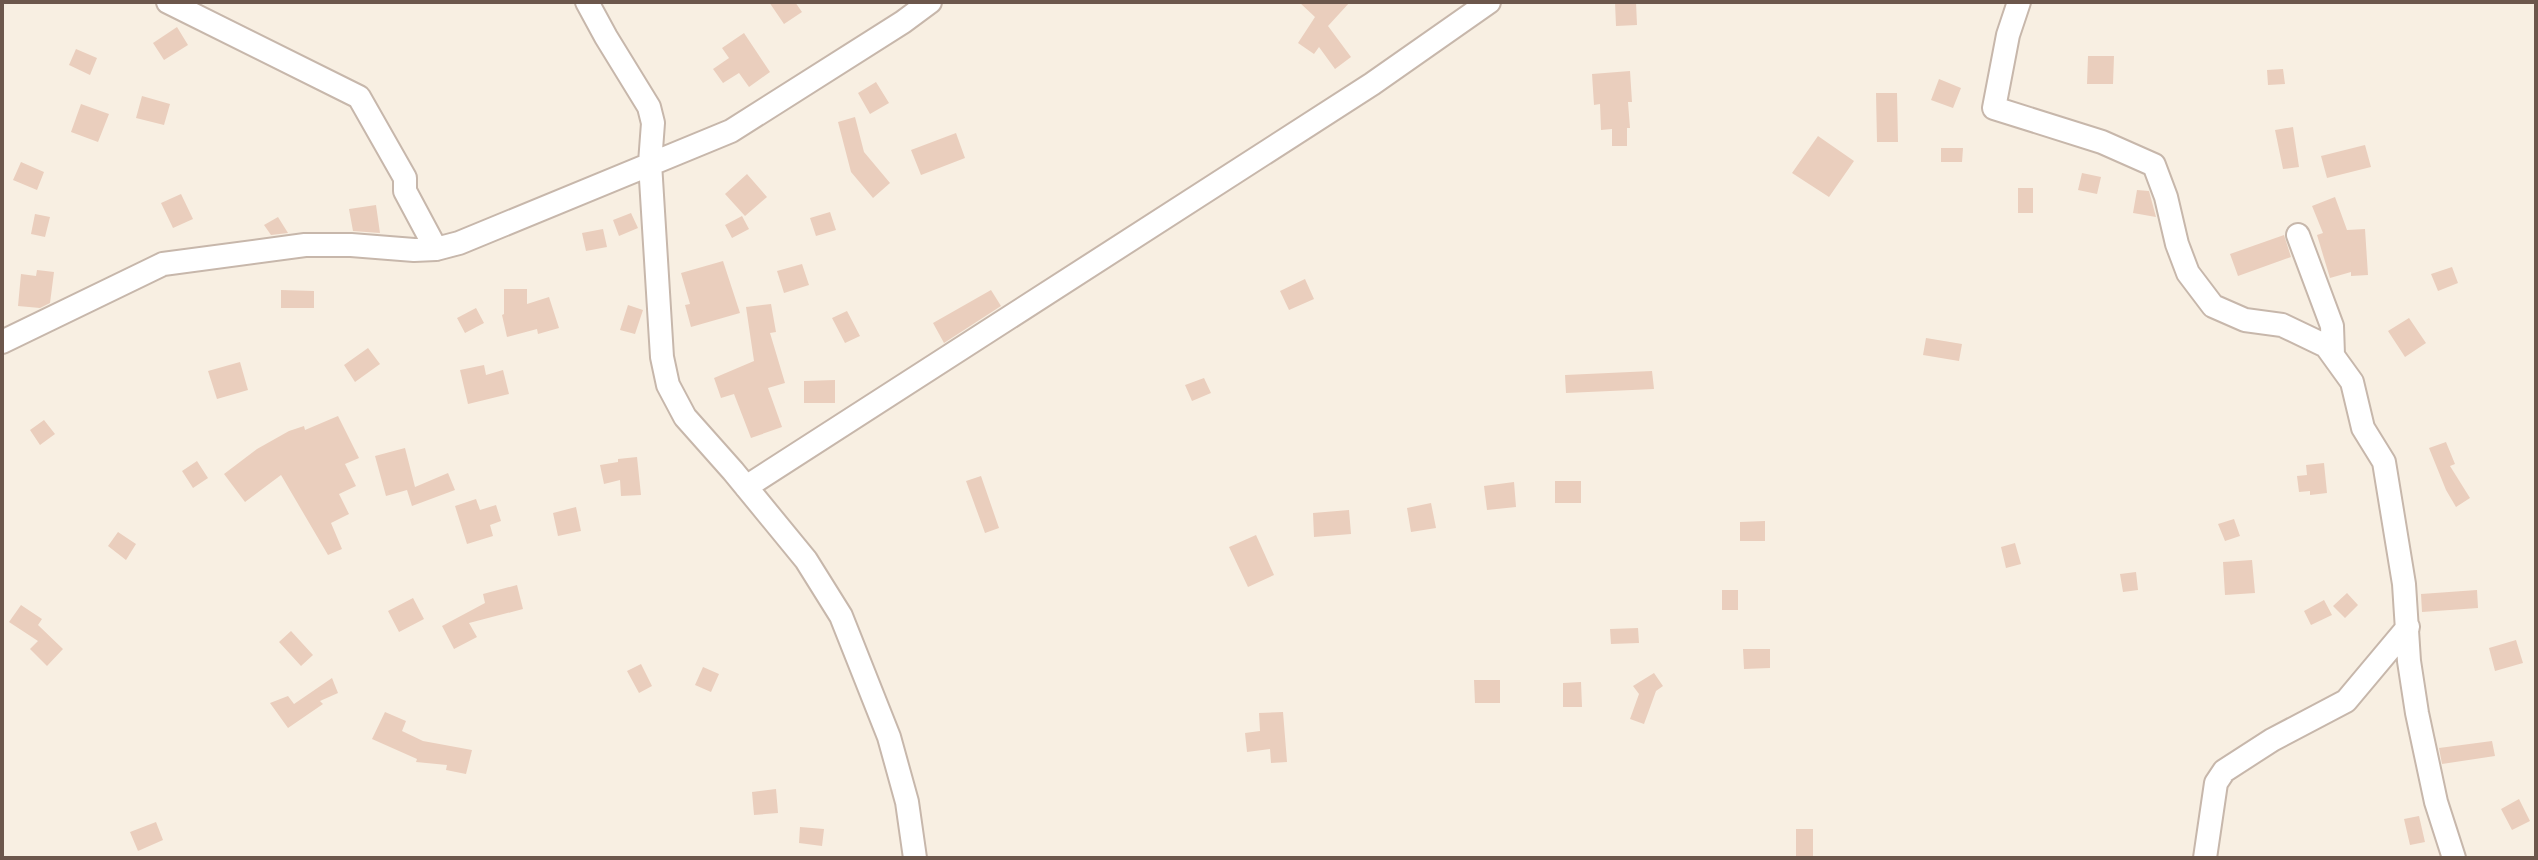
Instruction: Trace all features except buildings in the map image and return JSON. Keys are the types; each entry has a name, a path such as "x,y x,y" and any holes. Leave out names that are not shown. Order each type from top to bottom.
{"street":[{"path":"168,2 359,97 405,178 405,191 436,249"},
{"path":"587,2 649,107 653,123 650,163 662,357 668,385 685,417 806,560 841,616 889,737 907,802 915,858"},
{"path":"2,342 163,264 305,245 414,250 459,243 731,131 930,2"},
{"path":"746,487 1372,84 1489,2"},
{"path":"2019,2 2008,35 1994,108 2102,142 2154,165 2188,273 2213,306 2245,320 2282,325 2326,346 2352,382 2363,428 2384,462 2404,584 2409,661 2417,713 2436,802 2454,858"},
{"path":"2298,235 2332,326 2333,355"},
{"path":"2205,858 2216,783 2224,771 2272,740 2346,701 2408,627"}]}
